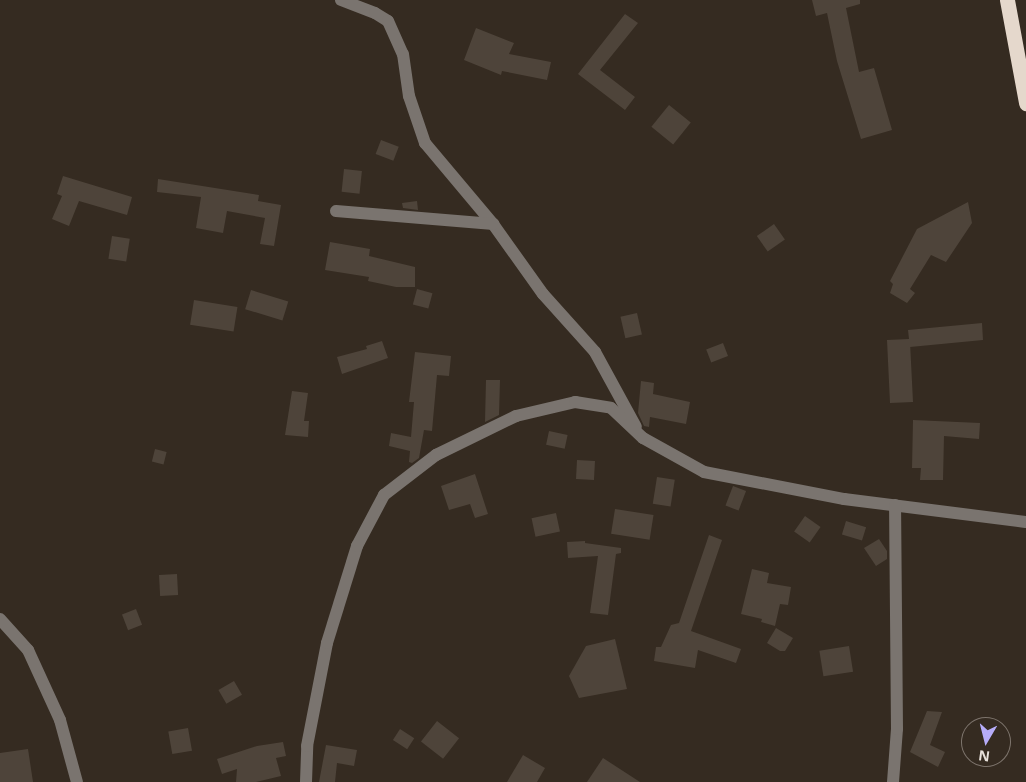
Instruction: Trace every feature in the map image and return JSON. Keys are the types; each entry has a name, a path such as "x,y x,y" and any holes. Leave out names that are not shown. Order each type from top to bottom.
{"highway":[{"path":"1007,0 1026,102"}],"street":[{"path":"341,0 375,12 388,20 403,54 409,96 425,143 493,224 543,294 595,352 642,438"},
{"path":"336,211 493,224"},
{"path":"306,782 308,746 327,643 357,546 384,495 436,455 516,416 575,402 611,408 642,438 704,472 844,499 1026,522"},
{"path":"893,782 897,729 895,505"},
{"path":"0,619 28,650 60,720 77,782"}],"building":[{"path":"812,0 860,0 860,4 846,8 859,72 874,68 892,130 861,139 837,61 827,13 816,16"},
{"path":"625,14 638,23 600,70 635,97 625,110 578,74"},
{"path":"476,28 514,43 509,54 551,62 547,80 502,71 501,75 464,60"},
{"path":"669,105 691,123 673,144 651,127"},
{"path":"381,140 399,147 393,161 376,154"},
{"path":"344,169 362,171 359,194 342,192"},
{"path":"63,176 132,197 127,215 79,201 69,226 52,219 62,196 57,194"},
{"path":"158,179 259,195 258,201 281,205 274,246 260,244 265,218 227,211 223,233 196,228 201,197 157,192"},
{"path":"417,201 418,210 403,208 402,203"},
{"path":"968,202 972,223 946,262 931,255 910,289 915,293 907,303 890,293 893,284 890,281 917,229"},
{"path":"774,224 785,240 768,252 757,236"},
{"path":"112,236 130,239 126,262 108,259"},
{"path":"330,242 370,249 369,256 415,267 415,287 396,287 368,281 369,277 325,270"},
{"path":"417,289 432,293 428,309 413,304"},
{"path":"251,290 288,301 282,321 245,309"},
{"path":"194,300 237,307 234,332 190,325"},
{"path":"637,313 642,334 625,338 620,317"},
{"path":"982,323 983,340 910,347 913,402 890,403 887,340 909,339 908,330"},
{"path":"382,341 388,358 342,374 337,357 367,349 366,346"},
{"path":"723,343 728,356 711,363 706,349"},
{"path":"415,352 451,356 449,376 437,375 432,431 424,430 419,458 412,463 409,462 410,451 389,446 391,433 411,437 414,402 409,402"},
{"path":"486,380 500,380 499,415 485,422"},
{"path":"641,381 654,383 653,394 690,402 686,424 650,417 649,427 644,426 638,413"},
{"path":"292,391 308,393 304,421 309,421 308,437 285,435"},
{"path":"913,420 980,423 979,439 944,436 943,480 920,480 921,468 912,468"},
{"path":"549,431 568,435 565,449 546,445"},
{"path":"155,449 167,452 163,465 152,462"},
{"path":"577,460 595,461 594,480 576,479"},
{"path":"475,474 488,514 475,518 470,504 449,510 441,486"},
{"path":"657,477 675,480 671,506 653,504"},
{"path":"733,486 746,491 739,511 725,506"},
{"path":"615,509 654,515 650,540 611,534"},
{"path":"556,513 560,532 535,537 532,518"},
{"path":"805,516 821,527 810,542 794,532"},
{"path":"846,521 866,527 862,541 842,534"},
{"path":"709,535 722,540 691,631 741,649 736,663 698,650 695,668 654,661 656,647 661,647 671,625 679,623"},
{"path":"879,539 887,551 887,559 876,566 864,548"},
{"path":"585,541 585,543 621,548 621,553 616,554 608,615 590,613 598,556 568,558 567,542"},
{"path":"752,569 769,573 767,583 791,587 788,605 780,604 775,626 761,622 762,619 741,614"},
{"path":"177,574 178,595 160,596 159,575"},
{"path":"136,609 142,625 128,630 122,614"},
{"path":"776,628 793,638 785,651 780,651 767,643"},
{"path":"615,639 627,689 579,698 569,676 586,646"},
{"path":"849,646 853,672 823,676 819,651"},
{"path":"234,681 242,695 226,704 218,690"},
{"path":"927,711 942,712 930,745 945,752 938,767 910,752"},
{"path":"437,721 459,738 443,759 421,741"},
{"path":"188,728 192,751 172,754 168,731"},
{"path":"400,729 414,738 407,749 393,740"},
{"path":"283,742 286,756 276,758 281,776 256,782 236,782 237,769 222,774 217,759 257,746"},
{"path":"326,745 357,750 354,766 337,763 335,782 319,782"},
{"path":"28,749 33,782 0,782 0,753"},
{"path":"523,755 545,768 537,782 507,782"},
{"path":"603,758 640,782 587,782"}]}
